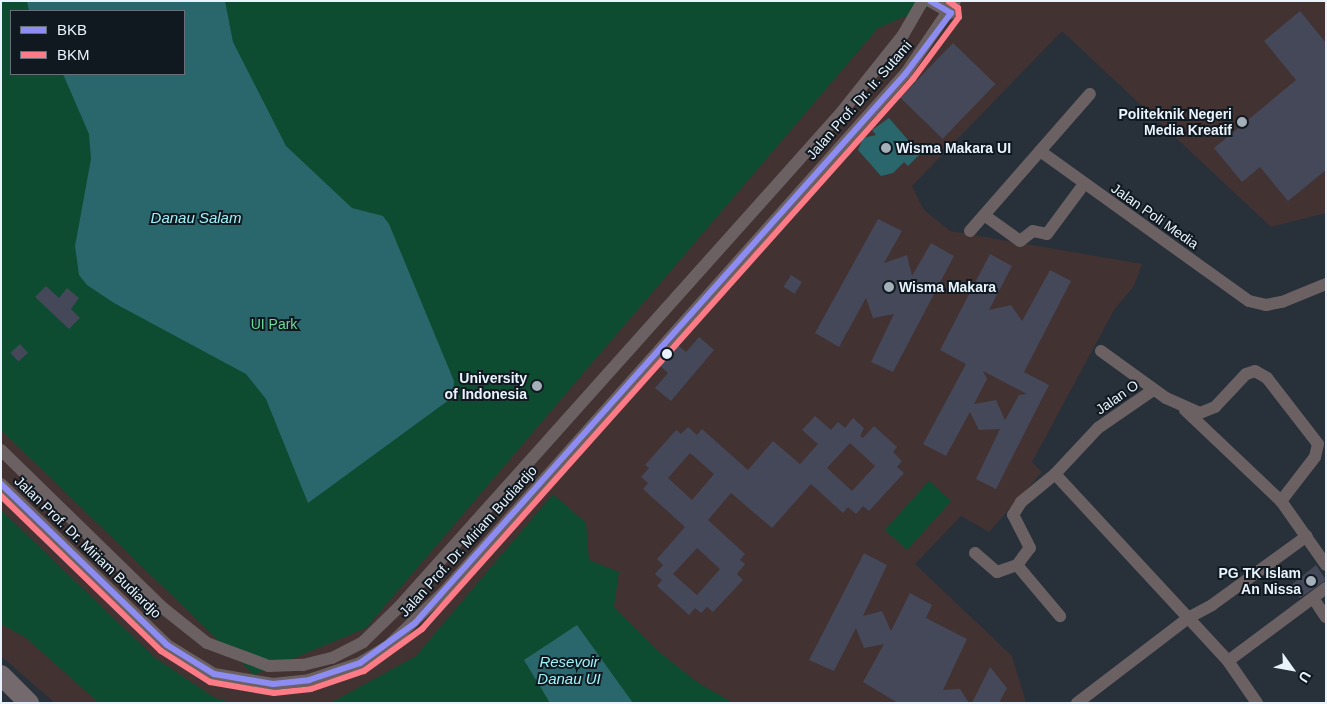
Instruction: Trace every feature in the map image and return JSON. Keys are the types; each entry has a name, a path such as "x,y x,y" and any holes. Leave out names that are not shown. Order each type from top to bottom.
{"main road":[{"path":"1,675 29,703"}],"street":[{"name":"Jalan Prof. Dr. Ir. Sutami","path":"759,202 840,114 903,35 923,1"},
{"path":"930,1 953,7"},
{"name":"Jalan Prof. Dr. Ir. Sutami","path":"778,213 906,73 953,7"},
{"path":"970,232 1090,94"},
{"name":"Jalan Poli Media","path":"1040,151 1249,301 1266,305 1282,302 1326,284"},
{"path":"984,215 1020,241 1033,232 1047,234 1084,184"},
{"name":"Jalan Prof. Dr. Miriam Budiardjo","path":"1,450 184,626 221,650 269,666 303,664 332,658 363,642 494,501 759,202"},
{"name":"Jalan Prof. Dr. Miriam Budiardjo","path":"1,484 166,645 214,674 259,684 309,680 335,673 388,646 415,623 778,213"},
{"path":"1101,351 1153,390"},
{"name":"Jalan O","path":"1017,565 1030,548 1013,515 1021,502 1055,474 1098,428 1153,390 1183,408 1200,413 1215,407 1246,374 1255,372 1267,378 1318,444 1315,457 1281,501"},
{"path":"1183,408 1281,501 1324,558"},
{"path":"1055,474 1228,661 1258,703"},
{"path":"494,501 511,516"},
{"path":"1077,703 1188,618 1212,605 1307,536"},
{"path":"975,553 997,572 1017,565 1060,616"},
{"path":"1228,661 1326,588"},
{"path":"1313,598 1326,617"}],"shaded area":[{"name":"University of Indonesia","path":"1,1 1326,1 1326,213 1271,227 1062,31 912,186 924,210 950,231 1142,264 1134,286 1114,310 1032,462 1042,472 989,532 961,516 915,564 1012,656 1026,703 55,703 1,656"}],"green space":[{"name":"UI Park","path":"1,1 941,1 878,28 366,628 254,675 1,430"},
{"path":"929,481 951,501 907,550 885,530"},
{"path":"553,494 586,523 589,560 619,572 614,607 658,651 697,682 733,703 322,703 336,700 416,656"},
{"path":"1,510 154,657 215,698 234,703 99,703 26,638 1,624"}],"water":[{"name":"Danau Salam","path":"27,1 225,1 233,42 286,146 352,208 383,216 389,224 454,381 453,397 308,503 266,399 246,374 114,303 87,285 79,275 75,246 91,159 89,134 63,75 185,75 185,10 29,10"},
{"name":"Wisma Makara UI","path":"889,118 920,154 908,166 904,162 893,173 881,176 858,150 863,138 876,135 872,130"},
{"name":"Resevoir Danau UI","path":"577,625 633,703 550,703 524,660"}],"building":[{"path":"1300,11 1326,43 1326,170 1288,201 1260,167 1242,182 1214,148 1296,80 1264,41"},
{"path":"953,43 995,84 943,139 900,98"},
{"name":"Wisma Makara","path":"878,219 902,231 884,263 907,255 912,276 931,243 954,256 893,372 871,362 894,314 873,318 866,298 839,347 815,333"},
{"path":"990,254 1012,266 989,310 1011,305 1022,321 1050,270 1071,281 1024,372 1049,385 996,489 976,479 1000,429 979,430 970,412 946,456 923,444 966,364 940,350","holes":["983,371 1027,394 1019,395 1005,420 996,400 974,404 987,379"]},
{"path":"791,275 802,282 795,294 784,287"},
{"path":"46,286 59,298 67,288 79,298 71,309 80,318 69,329 35,297"},
{"path":"699,337 714,350 671,401 655,388 668,373 658,364 676,344 686,352"},
{"path":"20,344 28,353 18,362 10,353"},
{"path":"815,416 831,430 838,422 845,428 853,418 864,428 860,436 863,438 874,426 897,447 893,452 902,461 897,467 904,473 869,511 863,506 856,514 848,507 843,513 811,484 772,528 731,493 708,520 745,554 740,560 745,564 737,574 743,580 713,612 707,607 701,613 695,608 689,615 657,586 662,580 655,574 663,565 657,559 685,527 643,489 648,483 641,477 649,468 645,465 676,430 681,434 688,427 697,435 702,429 748,470 773,441 800,464 818,444 802,430","holes":["850,443 875,466 852,491 827,468","690,453 714,474 692,500 668,478","697,548 720,569 697,595 673,574"]},
{"path":"864,553 887,565 863,616 882,611 891,631 910,593 932,605 926,618 967,639 943,690 960,689 969,703 898,703 863,682 884,644 864,648 856,628 834,671 809,660"},
{"name":"PG TK Islam An Nissa","path":"1316,565 1326,580 1300,598 1290,586"},
{"path":"990,667 1007,688 999,703 972,703"}],"transit line":[{"name":"BKB","path":"1,484 167,645 214,674 273,684 309,680 360,663 415,623 906,73 951,13 930,1"},
{"name":"BKM","path":"1,496 161,651 210,682 274,693 311,689 364,671 422,629 913,79 959,17 958,8 948,1"}],"place":[{"name":"Politeknik Negeri Media Kreatif","path":"1242,122"},
{"name":"Wisma Makara UI","path":"886,148"},
{"name":"Wisma Makara","path":"889,287"},
{"name":"University of Indonesia","path":"537,386"},
{"name":"PG TK Islam An Nissa","path":"1311,581"}]}
